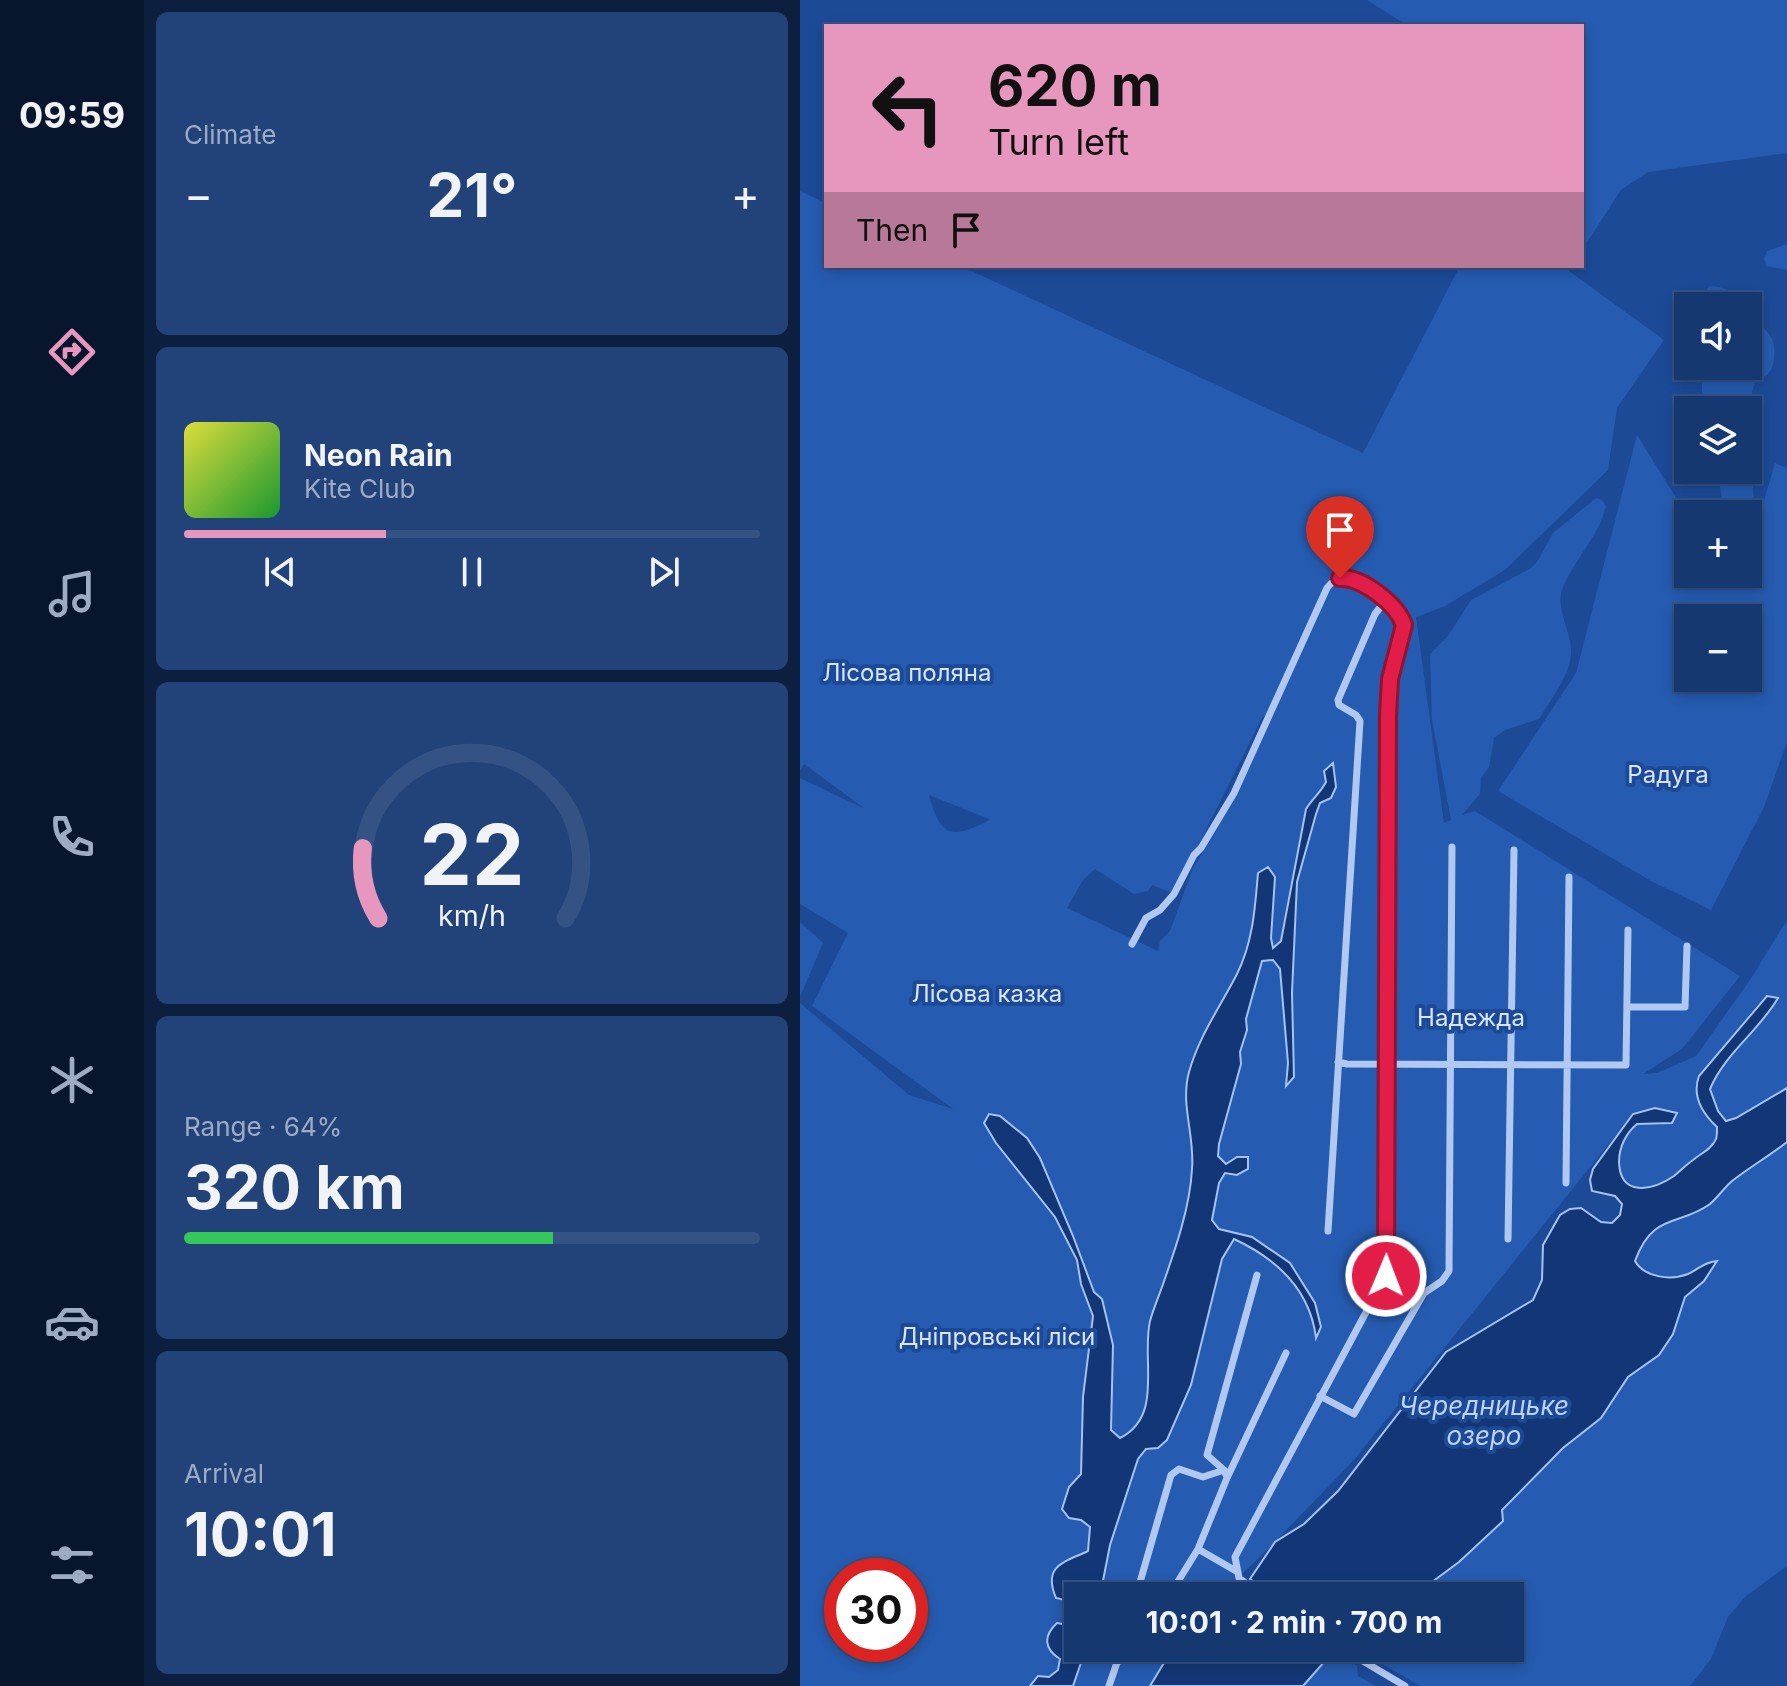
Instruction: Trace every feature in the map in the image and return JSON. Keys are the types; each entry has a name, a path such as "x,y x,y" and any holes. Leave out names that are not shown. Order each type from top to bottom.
{"street":[{"path":"1132,944 1146,918 1160,910 1174,894 1194,855 1234,793 1311,620 1331,583 1340,578 1367,585 1398,613 1404,625 1389,691 1387,1273 1235,1557 1236,1571 1242,1582"},
{"path":"1328,1231 1360,721 1339,705 1338,700 1375,614 1385,601"},
{"path":"1320,1396 1354,1414 1424,1293 1447,1276 1452,847"},
{"path":"1508,1239 1514,850"},
{"path":"1566,1183 1569,877"},
{"path":"1338,1062 1386,1065 1626,1065 1628,930"},
{"path":"1628,1007 1685,1007 1687,946"},
{"path":"1225,1474 1207,1455 1257,1275"},
{"path":"1178,1582 1198,1549 1225,1474 1286,1353"},
{"path":"1140,1582 1171,1475 1179,1469 1203,1477 1225,1474"},
{"path":"1198,1549 1236,1571"},
{"path":"1109,1686 1118,1662"},
{"path":"1365,1662 1405,1686"}],"green space":[{"path":"1367,0 1787,0 1787,153 1648,172 1621,190 1584,247 1584,24 1405,24"},
{"path":"800,191 824,202 824,268 965,268 1363,453 1459,268 1570,268 1569,271 1664,340 1617,408 1608,470 1505,570 1445,606 1416,617 1444,823 1451,820 1432,720 1430,654 1448,636 1471,600 1531,568 1553,533 1596,498 1602,500 1606,506 1603,517 1561,595 1571,645 1570,662 1563,679 1539,719 1505,730 1494,738 1489,767 1481,778 1480,794 1462,815 1475,811 1740,976 1682,1049 1643,1074 1657,1073 1696,1056 1750,980 1787,920 1787,1088 1736,1118 1725,1121 1710,1089 1724,1064 1778,999 1758,1004 1699,1076 1695,1087 1708,1119 1717,1127 1712,1146 1665,1181 1647,1187 1631,1186 1621,1173 1619,1162 1626,1136 1637,1124 1660,1125 1677,1114 1666,1111 1633,1114 1353,1461 1234,1582 1064,1582 1064,1662 1165,1662 1150,1686 800,1686 800,1003 909,1095 953,1109 812,1006 848,933 800,904 800,778 865,809 804,764 800,771","holes":["1263,716 1268,718 1215,833 1193,868 1170,931 1160,941 1158,951 1067,908 1083,880 1095,869 1134,894 1148,891 1152,885 1174,894","929,795 990,820 966,830 950,831 938,820"]},
{"path":"1787,244 1787,270 1766,266 1764,259 1767,251"},
{"path":"1709,286 1731,292 1706,292"},
{"name":"Радуга","path":"1762,327 1771,337 1775,350 1773,364 1762,378"},
{"name":"Радуга","path":"1702,380 1759,380 1755,382 1751,396 1702,396"},
{"name":"Радуга","path":"1637,435 1677,500 1674,500 1674,588 1762,588 1762,508 1775,463 1787,468 1787,742 1764,807 1711,910 1651,881 1498,791 1576,673"},
{"name":"Радуга","path":"1720,484 1753,484 1755,500 1722,500"},
{"path":"800,922 823,943 800,997"},
{"path":"1787,1142 1787,1566 1746,1596 1728,1617 1711,1659 1690,1686 1420,1686 1380,1662 1524,1662 1524,1582 1432,1582 1493,1532 1503,1521 1502,1510 1563,1448 1601,1418 1628,1377 1659,1355 1673,1334 1685,1297 1704,1281 1717,1262 1680,1276 1665,1277 1644,1271 1634,1261 1639,1249 1655,1230 1665,1222 1711,1203 1728,1184"},
{"path":"1324,1662 1350,1662 1357,1666 1358,1676 1376,1686 1303,1686"}],"water":[{"path":"1333,763 1336,787 1331,798 1320,803 1297,882 1292,993 1294,1077 1286,1086 1288,1063 1280,969 1273,960 1262,961 1246,1019 1241,1064 1218,1156 1226,1164 1237,1157 1248,1157 1248,1169 1237,1175 1225,1173 1219,1183 1212,1220 1219,1229 1252,1237 1290,1263 1315,1303 1321,1327 1316,1338 1313,1320 1299,1290 1277,1266 1234,1239 1222,1259 1191,1385 1167,1440 1158,1448 1146,1449 1138,1459 1110,1545 1103,1582 1064,1582 1064,1600 1056,1598 1052,1578 1058,1566 1088,1551 1090,1527 1081,1520 1069,1518 1062,1509 1069,1487 1081,1474 1083,1397 1093,1316 1081,1284 1077,1260 1055,1217 996,1143 984,1123 989,1114 1000,1116 1027,1138 1040,1158 1094,1292 1102,1299 1113,1345 1111,1430 1120,1438 1134,1428 1146,1402 1150,1321 1177,1244 1191,1184 1192,1156 1186,1096 1189,1072 1204,1034 1247,950 1258,873 1268,867 1275,877 1273,948 1281,941 1306,809 1326,782 1324,771"},
{"name":"Чередницьке озеро","path":"1767,996 1778,998 1724,1064 1710,1089 1718,1111 1726,1121 1787,1088 1787,1142 1732,1181 1710,1204 1658,1227 1642,1245 1635,1261 1645,1271 1658,1276 1681,1276 1717,1261 1704,1281 1685,1297 1673,1334 1659,1355 1628,1377 1601,1418 1563,1448 1502,1510 1503,1521 1459,1562 1432,1582 1254,1582 1250,1579 1275,1542 1304,1524 1338,1491 1446,1352 1533,1300 1542,1280 1543,1245 1560,1215 1570,1209 1581,1208 1601,1222 1612,1223 1620,1215 1622,1204 1615,1196 1592,1191 1590,1180 1593,1169 1633,1114 1655,1108 1677,1113 1672,1123 1637,1124 1626,1136 1619,1162 1625,1181 1631,1186 1647,1187 1665,1181 1712,1146 1717,1127 1700,1103 1697,1090 1699,1076"},
{"path":"1057,1623 1064,1624 1064,1662 1081,1662 1073,1686 1030,1686 1038,1676 1049,1677 1058,1670 1060,1659 1048,1647 1049,1633"},
{"path":"1165,1662 1324,1662 1303,1686 1150,1686"}],"route":[{"path":"1340,578 1367,585 1398,613 1404,625 1390,679 1388,716 1386,1276"}],"park label":[{"name":"Лісова поляна","path":"907,673"},
{"name":"Лісова казка","path":"987,994"},
{"name":"Надежда","path":"1471,1018"},
{"name":"Дніпровські ліси","path":"997,1337"}]}
